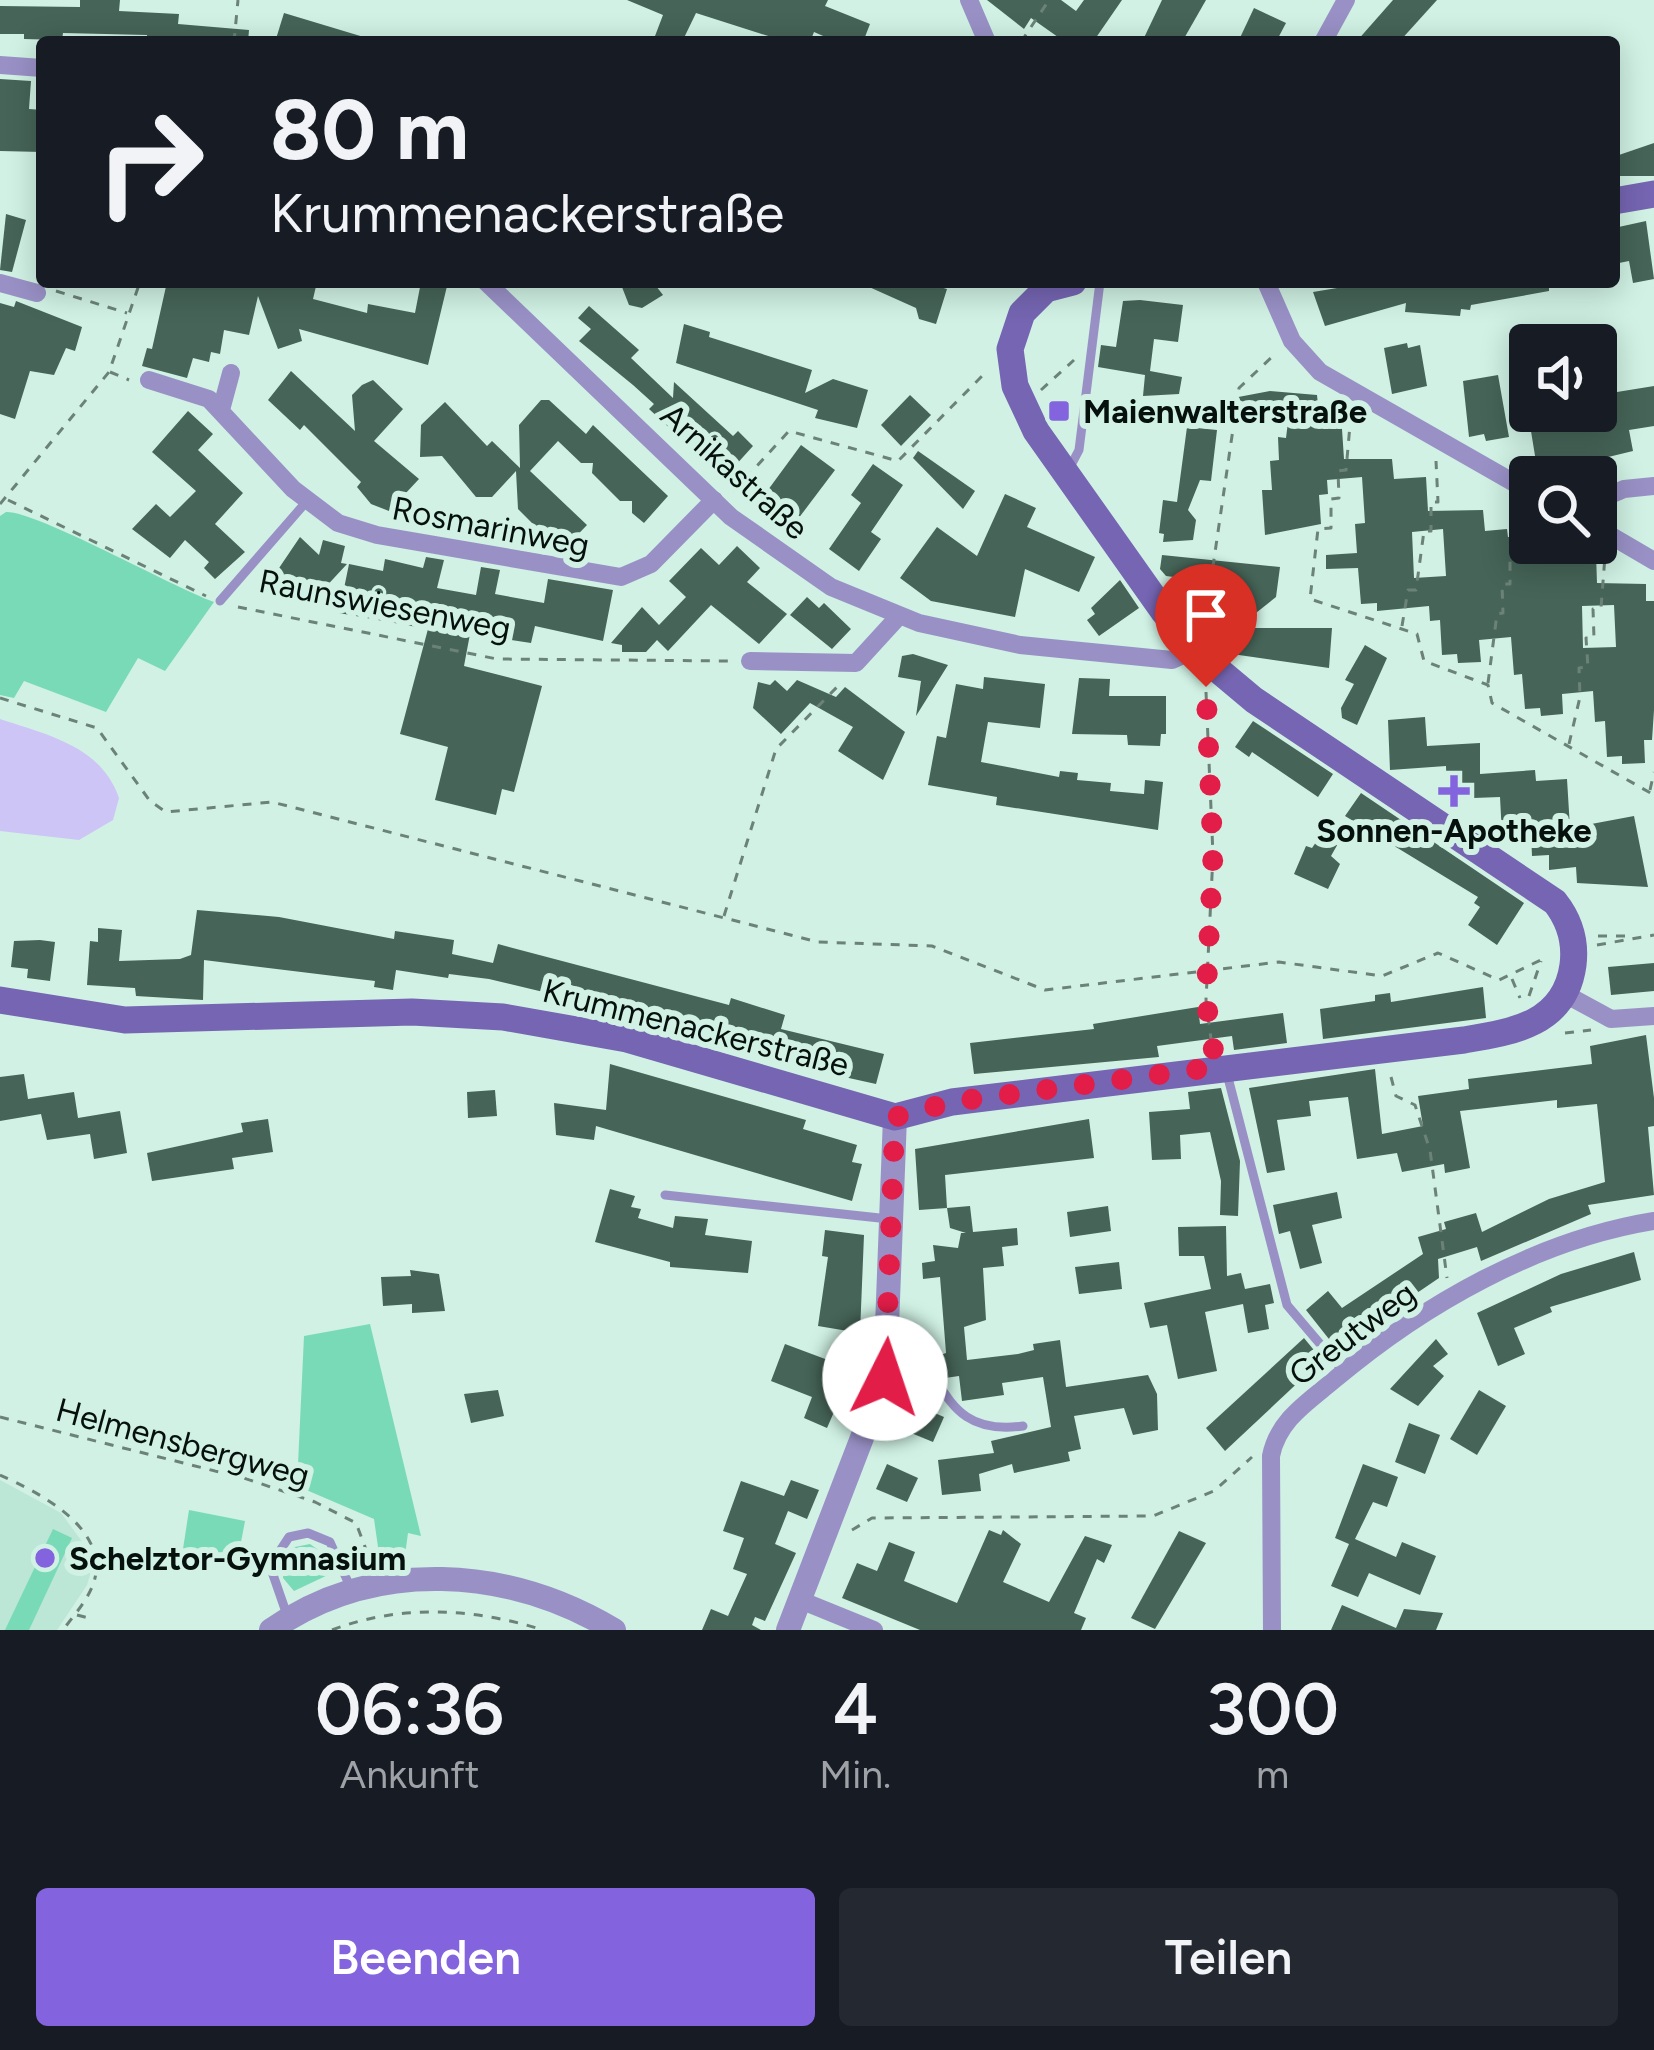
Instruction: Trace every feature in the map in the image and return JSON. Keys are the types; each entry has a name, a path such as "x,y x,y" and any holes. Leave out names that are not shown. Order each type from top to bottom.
{"main road":[{"path":"1620,200 1654,194"},
{"path":"895,1117 952,1102 1514,1031 1546,1015 1577,962 1564,915 1541,890 1254,700 1065,475 1023,408 1010,349 1027,305 1052,288"},
{"name":"Krummenackerstraße","path":"0,1000 125,1020 412,1012 532,1021 627,1039 895,1117"}],"street":[{"path":"969,0 984,36"},
{"path":"1326,36 1346,0"},
{"path":"0,65 36,68"},
{"path":"0,283 38,293"},
{"name":"Arnikastraße","path":"492,288 717,503 796,566 899,616 1004,642 1172,660 1199,640"},
{"path":"1269,288 1292,340 1312,366 1356,396 1509,480"},
{"path":"221,410 230,373"},
{"name":"Rosmarinweg","path":"149,380 199,393 221,410 237,435 307,502 338,523 367,533 606,578 634,574 651,564 717,503"},
{"path":"1617,492 1654,486"},
{"path":"1617,540 1654,561"},
{"path":"750,661 856,663 899,616"},
{"path":"1577,962 1611,1018 1654,1016"},
{"path":"788,1630 879,1403 889,1337 895,1117"},
{"name":"Greutweg","path":"1276,1436 1396,1329 1450,1298 1591,1236 1654,1221"},
{"path":"1272,1630 1271,1464 1276,1436"},
{"path":"280,1624 352,1591 455,1578 512,1586 614,1630"},
{"path":"800,1600 874,1630"}],"lane":[{"path":"1065,475 1079,450 1099,288"},
{"path":"220,601 307,502"},
{"path":"1220,1066 1287,1305 1343,1372"},
{"path":"665,1195 889,1219"},
{"path":"889,1337 908,1348 977,1425 991,1430 1023,1426"},
{"path":"280,1624 270,1566 289,1537 308,1533 330,1542 352,1591"}],"path":[{"path":"235,36 238,0"},
{"path":"1025,36 1049,0"},
{"path":"0,504 8,500 109,372 138,288"},
{"path":"38,293 48,289 129,314"},
{"path":"1199,640 1239,388 1292,340"},
{"path":"1023,408 1093,342"},
{"path":"717,503 789,431 898,460 1010,349"},
{"path":"1356,396 1352,440 1345,440 1346,470 1338,471 1339,498 1331,499 1331,528 1318,529 1310,599 1420,637 1424,661 1487,684"},
{"path":"1401,628 1408,590 1417,590 1424,531 1431,531 1431,502 1438,502 1438,442"},
{"name":"Raunswiesenweg","path":"8,500 120,558 220,601 281,620 497,659 750,661"},
{"path":"1510,564 1510,584 1502,584 1503,613 1497,614 1487,684 1491,702 1652,794 1654,772"},
{"path":"1568,746 1580,697 1579,668 1588,667 1586,638 1594,638 1593,609 1601,608 1599,579 1606,579 1605,564"},
{"path":"723,917 776,749 856,663"},
{"path":"1206,687 1213,855 1206,1000 1220,1066"},
{"path":"0,698 97,728 150,801 166,812 272,802 829,944 932,946 1045,990 1288,962 1375,976 1442,952 1496,980 1543,958 1528,990"},
{"path":"1577,962 1618,932 1654,935"},
{"path":"1577,962 1628,936"},
{"path":"1510,977 1520,999"},
{"path":"1557,1034 1588,1030"},
{"path":"1386,1048 1396,1096 1415,1105 1430,1150 1450,1298"},
{"name":"Helmensbergweg","path":"0,1417 247,1479 315,1502 362,1530 377,1585"},
{"path":"854,1526 878,1518 1153,1516 1214,1491 1276,1436"},
{"path":"0,1475 68,1515 86,1539 95,1564 94,1582 63,1630"},
{"path":"95,1564 128,1567"},
{"path":"332,1630 416,1611 480,1616 543,1630"},
{"path":"75,1614 92,1618"}],"shaded area":[{"path":"0,719 71,745 100,766 119,798 113,820 79,840 0,831"},
{"name":"Schelztor-Gymnasium","path":"0,1480 61,1513 86,1547 91,1571 87,1585 57,1630 0,1630"}],"green space":[{"path":"6,512 45,523 214,602 165,671 138,658 106,712 24,681 14,698 0,695 0,516"},
{"path":"370,1324 421,1536 408,1533 405,1555 379,1554 374,1519 297,1486 304,1336"},
{"path":"189,1510 245,1521 238,1558 183,1549"},
{"path":"53,1529 72,1538 29,1630 5,1630"},
{"path":"310,1544 328,1557 330,1574 294,1591 283,1578 284,1557 295,1547"}],"building":[{"path":"80,0 120,0 119,11 179,14 178,24 249,30 248,36 63,33 36,39 0,34 0,6 80,7"},
{"path":"627,0 828,0 825,6 870,24 865,36 814,32 812,36 768,36 696,13 685,36 655,36 663,15"},
{"path":"987,0 1061,0 1076,11 1084,0 1122,0 1097,36 1056,36 1031,18 1024,29"},
{"path":"1162,0 1206,0 1185,36 1145,36"},
{"path":"1393,0 1437,0 1404,36 1361,36"},
{"path":"1254,8 1286,23 1279,36 1241,36"},
{"path":"284,13 360,36 277,36"},
{"path":"0,79 31,81 29,109 36,110 36,152 0,151"},
{"path":"1654,143 1654,176 1620,176 1620,155"},
{"path":"6,214 26,220 12,272 0,270"},
{"path":"1646,221 1654,279 1633,283 1629,261 1620,263 1620,227"},
{"path":"166,288 316,288 313,299 367,313 368,304 415,313 420,288 447,288 428,365 299,329 302,341 278,349 258,296 249,335 224,330 220,354 211,352 209,362 193,358 187,378 142,366 147,348 152,349"},
{"path":"622,288 658,288 663,295 642,308 629,305"},
{"path":"871,288 947,289 936,324 919,319 916,308"},
{"path":"1549,288 1471,305 1470,310 1461,309 1460,316 1405,312 1406,303 1325,326 1313,292"},
{"path":"16,301 82,327 75,351 66,348 54,375 30,371 15,419 0,414 0,303 14,307"},
{"path":"1123,301 1183,305 1178,342 1154,339 1150,371 1182,377 1179,394 1143,396 1145,375 1098,367 1101,345 1116,347"},
{"path":"589,306 639,350 631,358 673,398 674,382 733,436 738,431 753,446 724,478 649,409 654,404 579,341 591,329 578,318"},
{"path":"684,324 710,332 709,337 812,370 805,393 833,379 868,390 857,428 815,418 818,410 676,363"},
{"path":"1407,343 1408,348 1420,345 1427,386 1392,394 1384,348"},
{"path":"291,371 355,431 352,395 362,385 373,380 403,409 374,441 419,479 389,511 371,504 357,487 361,482 304,425 300,430 268,400"},
{"path":"1498,375 1509,437 1486,441 1484,434 1469,437 1463,381"},
{"path":"1654,386 1654,426 1629,430 1633,451 1612,456 1535,456 1531,432 1617,432 1617,392"},
{"path":"1270,391 1317,395 1319,415 1341,414 1344,459 1392,459 1394,479 1426,477 1428,511 1483,510 1485,531 1507,529 1509,564 1596,564 1597,583 1646,584 1646,601 1654,601 1654,710 1652,740 1644,740 1645,763 1622,764 1622,756 1607,757 1605,721 1595,722 1593,691 1562,694 1563,714 1541,716 1540,708 1525,709 1522,674 1514,675 1511,637 1479,640 1481,662 1458,663 1457,654 1442,655 1440,620 1430,621 1429,606 1377,611 1377,603 1361,604 1358,568 1326,569 1326,555 1357,553 1355,524 1365,523 1362,477 1327,480 1328,494 1319,495 1321,524 1265,535 1262,490 1272,490 1270,461 1279,460 1278,437 1286,438 1289,414 1233,404 1233,398","holes":["1443,529 1446,576 1414,578 1412,532","1614,605 1616,647 1583,648 1582,606"]},
{"path":"910,395 931,415 901,446 881,425"},
{"path":"541,400 549,400 586,434 593,425 668,496 644,523 632,513 632,501 620,501 592,473 593,463 581,463 558,441 530,471 587,525 561,552 549,540 549,528 538,529 518,509 516,471 492,497 476,497 442,456 420,457 421,425 445,402 487,446 492,441 520,468 519,425"},
{"path":"188,411 213,434 198,450 243,493 215,524 245,552 215,579 204,568 209,562 185,540 170,558 132,529 156,504 170,517 196,491 152,452"},
{"path":"1187,427 1217,430 1211,481 1200,480 1188,510 1196,520 1193,540 1163,542 1164,534 1159,533 1163,500 1177,502"},
{"path":"801,445 835,470 798,519 765,494"},
{"path":"918,451 975,491 963,509 913,458"},
{"path":"873,464 903,485 871,532 881,539 859,571 829,549 861,503 851,495"},
{"path":"1005,494 1036,508 1027,527 1095,557 1079,592 1025,569 1015,617 931,601 900,578 937,527 977,556"},
{"path":"300,537 319,555 323,540 345,546 341,563 347,564 308,606 277,571"},
{"path":"737,546 760,568 747,582 787,614 759,644 711,605 668,651 657,640 646,652 622,652 622,645 611,643 642,607 659,625 686,597 669,581 701,548 719,565"},
{"path":"1162,555 1280,567 1276,597 1237,628 1332,628 1329,668 1225,653 1201,626 1213,627 1219,583 1166,576 1160,569"},
{"path":"426,557 444,560 437,588 476,595 481,567 500,570 495,594 544,603 548,579 613,590 603,641 535,626 531,643 470,634 464,666 542,686 514,792 502,789 496,815 435,800 448,747 400,734 428,629 339,613 349,564 383,571 385,559 423,568"},
{"path":"1120,580 1139,608 1099,636 1087,620 1095,614 1091,608"},
{"path":"807,597 819,608 824,603 851,629 832,649 790,615"},
{"path":"1365,645 1387,658 1357,725 1342,718 1341,708 1354,684 1345,680"},
{"path":"913,654 948,665 916,716 921,681 898,677 902,656"},
{"path":"984,677 1045,684 1040,728 988,722 981,762 1059,777 1060,771 1078,773 1077,780 1111,783 1110,791 1144,794 1145,780 1163,782 1158,830 996,805 997,797 928,785 937,736 946,738 956,684 983,689"},
{"path":"1079,678 1110,679 1109,696 1166,696 1166,734 1161,734 1160,746 1128,745 1127,735 1072,734"},
{"path":"775,680 787,691 797,680 836,697 845,687 905,732 883,780 838,751 853,727 810,703 781,734 753,708 758,682 770,685"},
{"path":"1425,717 1427,746 1480,743 1480,774 1535,770 1536,781 1567,779 1570,828 1634,816 1648,887 1577,883 1576,867 1549,870 1549,855 1532,856 1531,833 1502,835 1500,797 1447,799 1446,766 1390,770 1388,720"},
{"path":"1253,721 1333,774 1318,797 1252,752 1249,757 1235,747"},
{"path":"1361,793 1524,903 1497,945 1468,925 1480,907 1474,903 1478,897 1345,816"},
{"path":"1329,823 1344,833 1331,856 1340,864 1328,889 1294,874 1306,846 1312,848"},
{"path":"197,910 279,917 394,939 395,931 454,940 452,954 493,963 498,944 729,1005 731,998 785,1015 781,1029 884,1054 876,1084 790,1065 793,1054 703,1025 702,1030 489,979 449,974 448,978 396,970 393,990 374,987 375,981 204,960 203,1000 136,996 135,988 87,985 90,941 98,942 98,928 122,930 119,961 180,959 191,955"},
{"path":"14,941 55,942 50,981 27,978 28,969 11,967"},
{"path":"1654,963 1654,991 1611,995 1608,967"},
{"path":"1483,987 1486,1018 1323,1039 1320,1009 1375,1001 1375,995 1390,993 1391,1002"},
{"path":"1198,1007 1200,1024 1283,1013 1287,1043 1234,1050 1232,1036 1157,1046 1159,1057 974,1074 970,1043 1094,1029 1093,1024"},
{"path":"1646,1035 1654,1098 1654,1126 1648,1127 1654,1195 1588,1205 1591,1214 1481,1261 1477,1247 1438,1259 1439,1278 1336,1348 1306,1310 1328,1291 1342,1308 1423,1254 1418,1237 1446,1229 1444,1222 1476,1213 1482,1232 1549,1199 1605,1182 1597,1104 1557,1108 1557,1100 1460,1111 1470,1168 1445,1173 1444,1164 1402,1172 1397,1153 1357,1159 1348,1097 1309,1101 1311,1116 1277,1120 1285,1170 1267,1173 1249,1088 1375,1069 1382,1134 1423,1126 1418,1096 1469,1089 1468,1079 1592,1064 1590,1046"},
{"path":"610,1064 806,1120 803,1129 857,1145 852,1162 862,1164 852,1201 596,1126 594,1140 556,1135 554,1103 606,1110"},
{"path":"24,1074 28,1099 74,1092 78,1118 120,1111 127,1153 94,1159 90,1134 47,1140 41,1114 0,1121 0,1077"},
{"path":"1221,1088 1240,1161 1238,1216 1220,1215 1221,1181 1210,1132 1180,1135 1181,1159 1152,1160 1149,1112 1190,1109 1188,1092"},
{"path":"495,1090 497,1116 468,1118 467,1092"},
{"path":"268,1119 273,1152 232,1158 234,1169 152,1181 147,1153 243,1132 241,1123"},
{"path":"1089,1119 1094,1158 945,1175 947,1208 919,1210 915,1149"},
{"path":"610,1189 635,1196 631,1207 641,1209 638,1218 673,1228 675,1216 708,1219 705,1235 752,1241 748,1273 670,1267 670,1262 595,1242"},
{"path":"1337,1192 1342,1218 1312,1225 1322,1263 1300,1269 1290,1231 1279,1234 1273,1205"},
{"path":"970,1206 973,1232 1017,1228 1018,1245 1002,1247 1004,1266 983,1268 986,1320 964,1327 967,1360 1018,1354 1034,1350 1033,1344 1060,1340 1066,1387 1148,1375 1157,1394 1158,1430 1133,1435 1124,1408 1074,1416 1081,1449 1068,1452 1070,1461 1014,1473 1012,1464 979,1474 981,1491 942,1495 938,1460 994,1453 991,1441 1051,1427 1043,1377 1002,1383 1004,1395 962,1401 959,1376 945,1378 932,1358 946,1353 940,1277 923,1279 922,1263 935,1261 933,1245 958,1248 961,1233 966,1233 950,1228 947,1208"},
{"path":"1108,1206 1111,1231 1070,1237 1067,1212"},
{"path":"1226,1226 1227,1276 1241,1273 1245,1289 1270,1284 1274,1303 1265,1305 1269,1329 1248,1333 1243,1304 1205,1312 1217,1371 1178,1379 1167,1325 1150,1328 1144,1303 1211,1289 1204,1256 1179,1256 1178,1227"},
{"path":"825,1230 864,1235 860,1333 818,1326 828,1257 822,1256"},
{"path":"1634,1252 1641,1280 1550,1307 1552,1312 1514,1328 1525,1354 1498,1366 1477,1313 1561,1274"},
{"path":"1119,1262 1122,1289 1079,1294 1075,1267"},
{"path":"410,1270 439,1274 445,1311 412,1313 412,1304 383,1306 381,1277 411,1276"},
{"path":"1304,1338 1322,1360 1225,1451 1206,1428"},
{"path":"1436,1339 1448,1354 1433,1366 1444,1376 1418,1406 1390,1389"},
{"path":"785,1344 868,1375 849,1418 834,1412 827,1428 804,1418 812,1397 771,1381"},
{"path":"498,1390 504,1416 471,1423 464,1394"},
{"path":"1479,1390 1506,1406 1477,1455 1450,1439"},
{"path":"909,1402 944,1417 933,1442 899,1428"},
{"path":"1409,1423 1440,1435 1425,1474 1395,1462"},
{"path":"887,1464 918,1478 907,1502 876,1489"},
{"path":"1363,1464 1398,1477 1387,1507 1373,1502 1355,1539 1396,1557 1402,1542 1436,1556 1420,1595 1369,1573 1358,1597 1331,1586 1349,1544 1335,1538"},
{"path":"791,1480 819,1490 807,1519 788,1511 775,1544 796,1553 765,1621 755,1617 752,1625 761,1630 702,1630 711,1609 728,1616 747,1574 733,1569 744,1538 723,1531 741,1481 784,1496"},
{"path":"989,1530 1001,1535 1003,1530 1021,1544 1003,1582 1049,1602 1085,1536 1112,1545 1104,1563 1097,1559 1074,1613 1086,1618 1081,1630 920,1630 842,1598 857,1563 877,1571 889,1542 915,1552 904,1581 957,1603"},
{"path":"1179,1531 1206,1543 1155,1629 1131,1618"},
{"path":"1342,1605 1396,1628 1404,1609 1443,1613 1436,1630 1331,1630"}],"place":[{"name":"Maienwalterstraße","path":"1059,411"},
{"name":"Sonnen-Apotheke","path":"1454,791"},
{"name":"Schelztor-Gymnasium","path":"45,1558"}],"route":[{"path":"885,1378 890,1150 895,1117 952,1102 1216,1067 1206,1000 1213,855 1206,687"}]}
